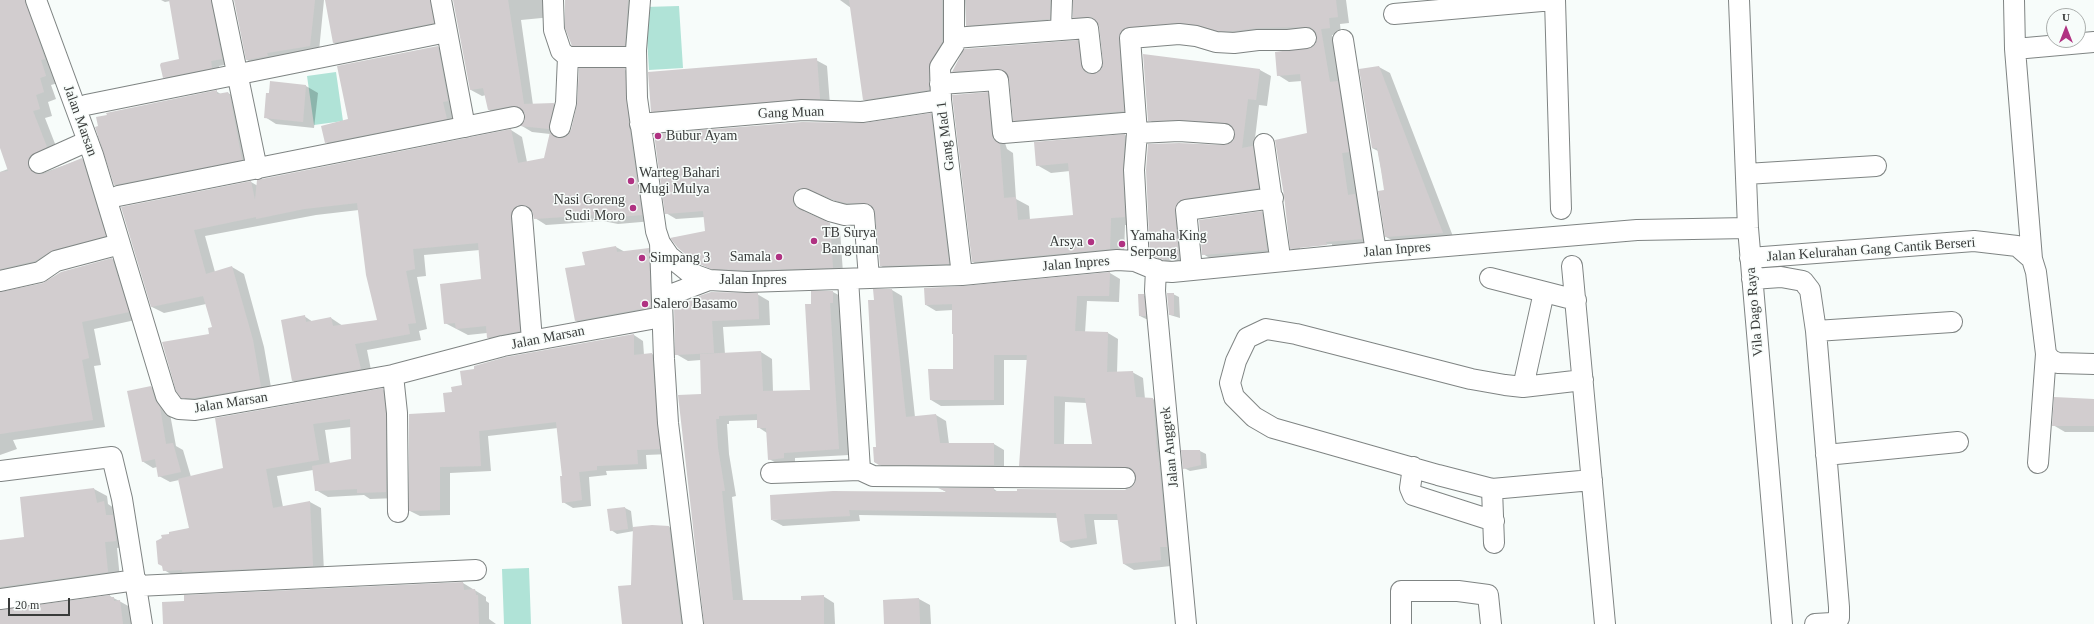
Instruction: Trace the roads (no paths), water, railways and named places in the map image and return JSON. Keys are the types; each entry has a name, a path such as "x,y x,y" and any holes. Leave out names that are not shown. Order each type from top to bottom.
{"street":[{"name":"Jalan Marsan","path":"36,0 88,141 166,396 174,407 179,410 195,410 393,376 503,346 662,308 709,280"},
{"path":"222,0 257,169"},
{"path":"441,0 465,127"},
{"path":"553,0 554,30 561,51 568,57 636,57"},
{"name":"Jalan Inpres","path":"640,0 636,57 640,124 655,223 660,243 670,256 685,269 709,280 747,282 962,275 1015,271 1091,261 1130,260 1164,272 1376,252 1638,230 1748,228"},
{"name":"Gang Mad 1","path":"954,0 954,45 940,67 941,92 962,275"},
{"path":"1061,30 1062,0"},
{"path":"1394,14 1554,0 1561,209"},
{"name":"Vila Dago Raya","path":"1739,0 1750,258 1782,624"},
{"path":"2014,0 2015,49 2032,259 2036,272 2046,354 2038,463"},
{"path":"954,38 1088,28 1092,63"},
{"path":"86,106 447,32"},
{"name":"Jalan Anggrek","path":"1186,624 1155,291 1147,266 1134,170 1137,127 1130,38 1178,34 1196,36 1216,42 1234,43 1258,40 1288,40 1306,38"},
{"path":"1343,40 1376,252"},
{"path":"2015,49 2094,42"},
{"path":"560,127 566,103 568,57"},
{"name":"Gang Muan","path":"640,124 802,110 862,112 941,92 998,80 1004,133 1137,127"},
{"path":"118,196 514,117"},
{"path":"1137,127 1224,134"},
{"path":"39,164 88,141"},
{"path":"1264,144 1273,198 1279,250"},
{"path":"1746,174 1876,166"},
{"path":"1192,270 1186,210 1273,198"},
{"path":"804,199 830,211 844,215 864,214 869,278"},
{"path":"522,216 532,340"},
{"name":"Jalan Kelurahan Gang Cantik Berseri","path":"1750,258 1974,241 2017,246 2032,259"},
{"path":"660,243 668,423 693,624"},
{"path":"0,281 40,272 56,261 120,244"},
{"path":"1572,266 1605,624"},
{"path":"1752,279 1781,277 1803,281 1810,290 1816,331 1839,618 1832,623 1815,624"},
{"path":"1490,278 1576,300"},
{"path":"848,279 860,470"},
{"path":"1523,387 1544,292"},
{"path":"1816,331 1952,322"},
{"path":"1583,380 1523,387 1471,379 1296,334 1266,329 1247,338 1236,361 1230,383 1234,398 1254,417 1273,428 1492,489 1592,480"},
{"path":"2046,354 2051,360 2058,364 2094,364"},
{"path":"393,376 397,413 398,512"},
{"path":"1826,455 1958,442"},
{"path":"0,471 112,457 122,499 137,583 142,624"},
{"path":"1413,467 1410,488 1413,495 1494,521"},
{"path":"771,473 860,470 873,476 1125,478"},
{"path":"1492,489 1494,543"},
{"path":"0,599 137,583 476,570"},
{"path":"1401,624 1401,591 1458,591 1488,595 1491,624"}],"place":[{"name":"Bubur Ayam","path":"658,136"},
{"name":"Warteg Bahari Mugi Mulya","path":"631,181"},
{"name":"Nasi Goreng Sudi Moro","path":"633,208"},
{"name":"TB Surya Bangunan","path":"814,241"},
{"name":"Arsya","path":"1091,242"},
{"name":"Yamaha King Serpong","path":"1122,244"},
{"name":"Samala","path":"779,257"},
{"name":"Simpang 3","path":"642,258"},
{"name":"Salero Basamo","path":"645,304"}]}
